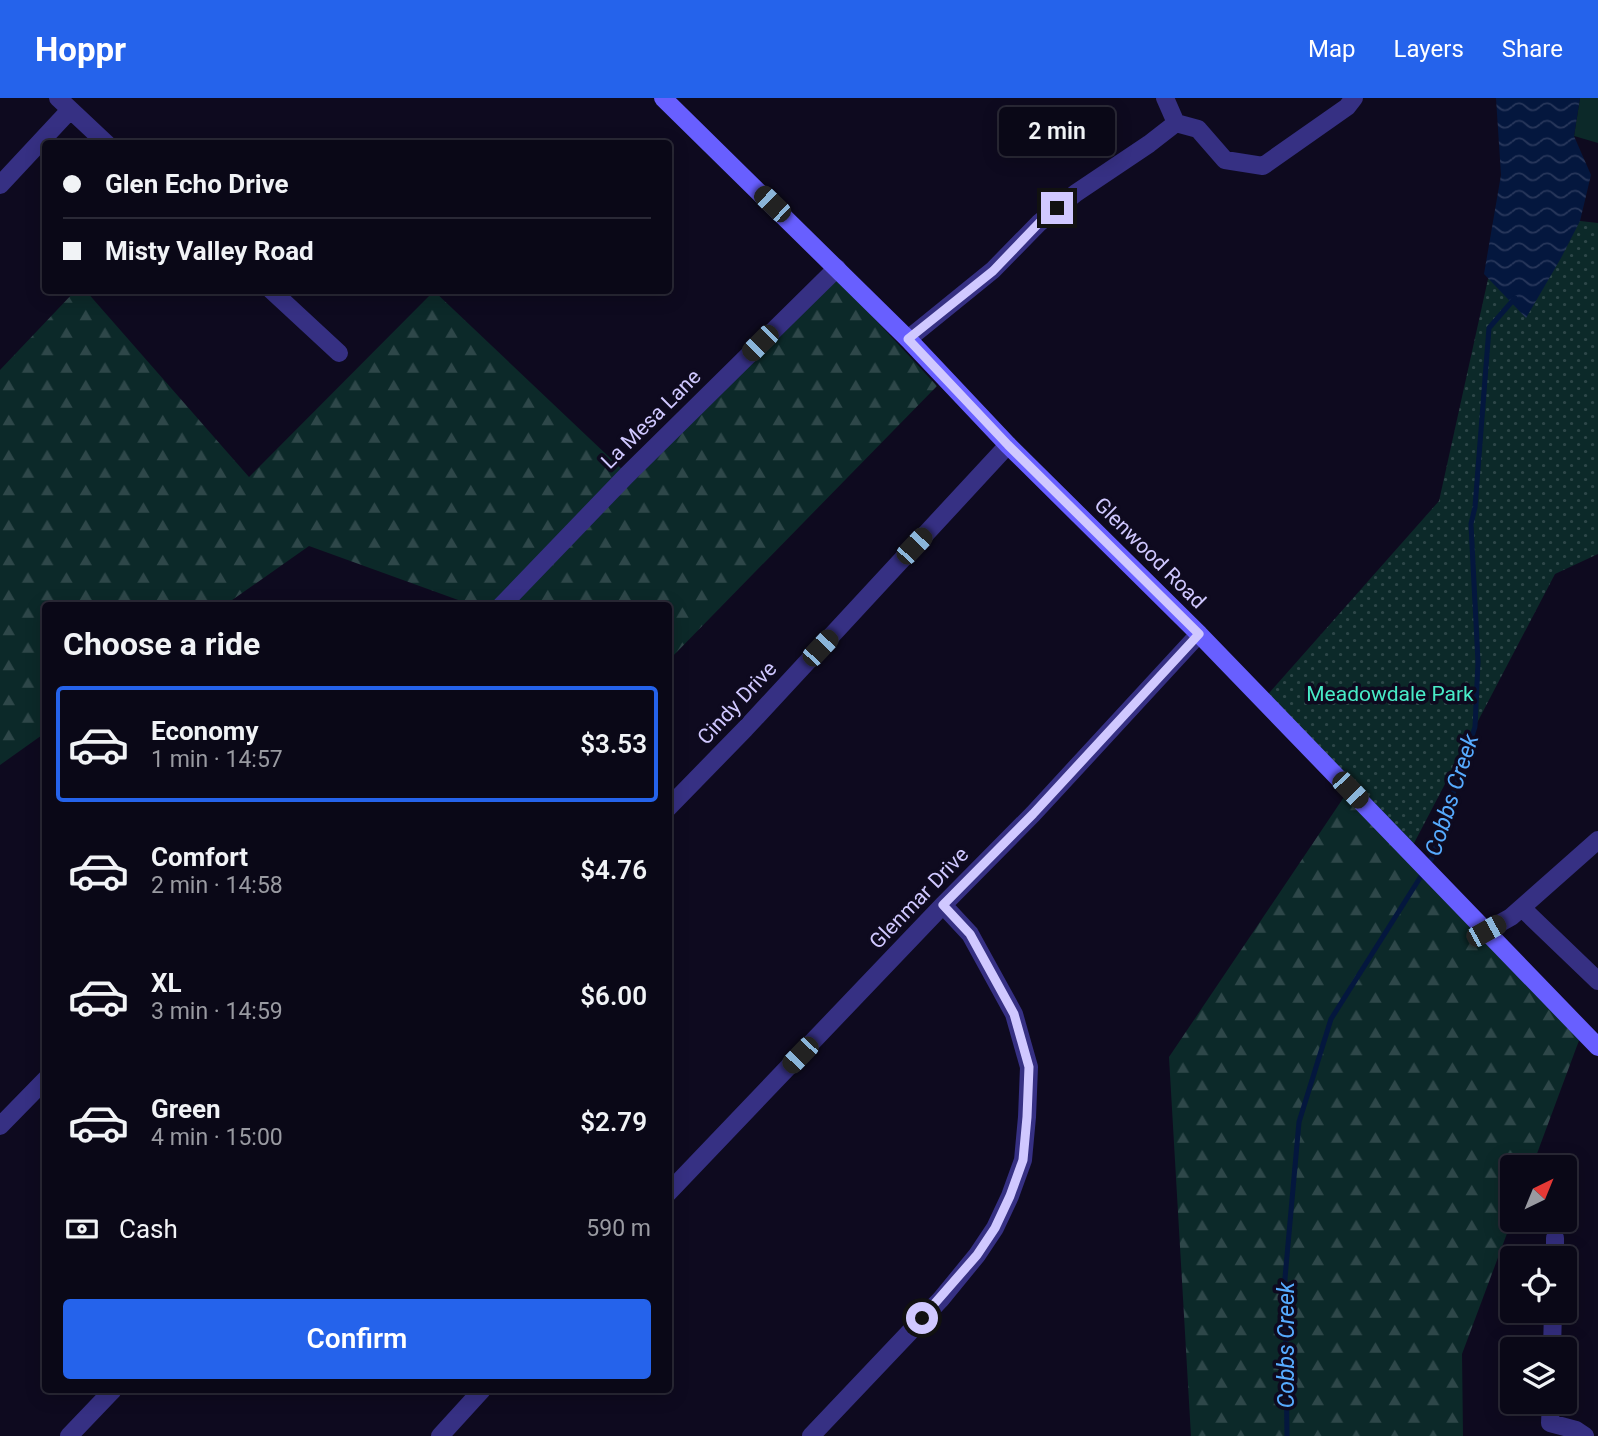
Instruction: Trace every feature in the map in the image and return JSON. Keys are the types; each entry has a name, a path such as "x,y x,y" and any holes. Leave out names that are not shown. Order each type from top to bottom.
{"main road":[{"name":"Glenwood Road","path":"663,98 837,268 1008,445 1199,634 1598,1047"}],"street":[{"path":"1165,98 1176,123"},
{"path":"1176,123 1198,129 1225,160 1263,166 1347,107 1354,98"},
{"path":"0,185 64,104 103,140"},
{"path":"908,339 993,271 1039,223 1076,193 1176,123"},
{"name":"La Mesa Lane","path":"505,602 627,475 837,268"},
{"path":"275,294 339,352"},
{"name":"Cindy Drive","path":"672,804 745,729 1008,445"},
{"name":"Glenmar Drive","path":"672,1189 1033,814 1199,634"},
{"path":"1486,931 1511,917 1598,840"},
{"path":"811,1436 941,1299 977,1255 995,1228 1023,1160 1029,1067 1014,1014 970,934 943,905"},
{"path":"1522,908 1598,981"},
{"path":"0,1126 42,1083"},
{"path":"1555,1238 1555,1246"},
{"path":"69,1436 110,1393"},
{"path":"440,1436 479,1393"},
{"path":"1550,1429 1576,1430 1585,1436"}],"green space":[{"path":"1580,98 1598,98 1598,143 1574,136"},
{"name":"Meadowdale Park","path":"1554,218 1598,223 1598,554 1555,574 1412,847 1263,700 1439,501 1490,270"},
{"path":"834,275 937,386 672,657 672,602 464,602 309,546 229,602 42,602 42,735 0,765 0,370 72,294 89,294 249,477 431,294 437,294 627,474"},
{"path":"1352,785 1584,1027 1536,1155 1500,1155 1500,1232 1508,1232 1500,1246 1462,1354 1463,1436 1191,1436 1169,1057"}],"water":[{"path":"1496,98 1580,98 1574,136 1591,175 1580,221 1526,318 1484,274 1501,175"}],"waterway":[{"name":"Cobbs Creek","path":"1428,864 1475,727 1478,662 1471,524 1475,507 1489,328 1515,298"},
{"name":"Cobbs Creek","path":"1287,1436 1285,1278 1299,1122 1331,1019 1423,873"}],"route":[{"path":"922,1318 977,1255 995,1228 1023,1160 1027,1117 1029,1067 1014,1014 970,934 943,905 1033,814 1199,634 1008,445 908,339 993,271 1057,208"}]}
